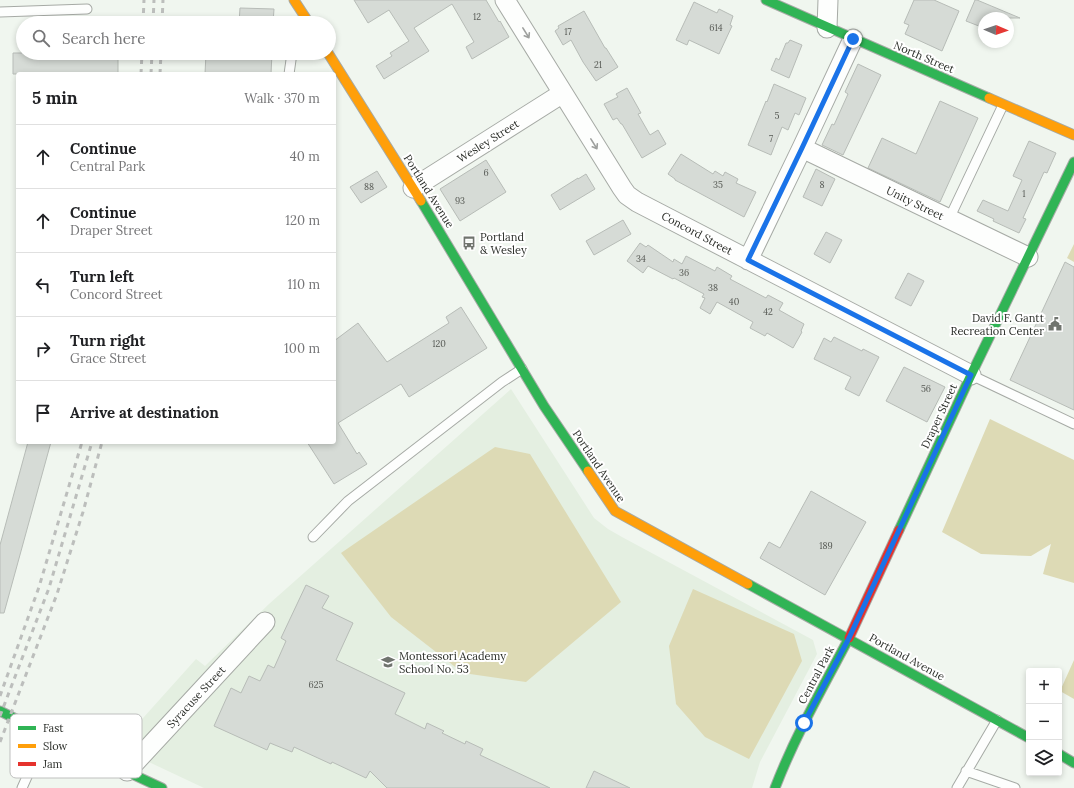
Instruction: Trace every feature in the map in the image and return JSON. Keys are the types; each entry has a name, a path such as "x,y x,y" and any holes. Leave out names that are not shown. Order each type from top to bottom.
{"main road":[{"path":"294,0 304,16"},
{"name":"North Street","path":"766,0 1074,135"},
{"name":"Portland Avenue","path":"332,60 413,188 547,410 615,511 1026,736"},
{"name":"Draper Street","path":"849,638 971,375 1074,162"},
{"name":"Central Park","path":"775,788 797,736 849,638"},
{"path":"0,711 10,716"},
{"path":"1062,756 1074,763"},
{"path":"141,778 162,788"}],"street":[{"name":"Concord Street","path":"505,0 622,188 628,195 637,202 971,375"},
{"path":"827,28 828,0"},
{"path":"748,260 853,39"},
{"name":"Wesley Street","path":"413,188 563,93"},
{"name":"Unity Street","path":"802,148 1028,257"},
{"name":"Syracuse Street","path":"142,755 265,622"}],"lane":[{"path":"0,12 87,9"},
{"path":"298,16 300,9"},
{"path":"289,72 291,60"},
{"path":"949,219 1003,104"},
{"path":"313,536 348,501 502,382 522,369"},
{"path":"971,375 1074,424"},
{"path":"956,788 997,720"},
{"path":"966,772 1016,788"},
{"path":"22,788 26,778"}],"shaded area":[{"path":"1074,244 1074,262 1067,258"},
{"path":"511,389 594,518 608,529 622,537 813,640 817,654 760,762 752,788 204,788 142,759 142,719 196,659 205,666 269,604"},
{"path":"990,419 1074,460 1074,583 1043,574 1051,544 1031,556 981,554 942,532"},
{"path":"495,447 530,454 621,602 526,682 463,673 391,617 341,553"},
{"path":"693,589 794,634 802,661 749,759 705,737 676,704 669,646"},
{"path":"1074,660 1074,699 1062,692 1062,687"}],"building":[{"path":"354,0 486,0 509,37 472,59 466,47 474,42 452,4 414,28 429,51 384,79 376,66 392,56 390,53 409,41 389,10 368,23"},
{"path":"914,0 934,0 959,11 942,51 905,34 909,25 904,23"},
{"path":"975,0 1006,12 978,12 978,26 966,21"},
{"path":"694,2 717,13 719,9 733,16 730,25 732,26 719,54 689,40 687,45 676,40"},
{"path":"240,8 274,9 274,16 239,16"},
{"path":"584,11 605,48 618,67 596,81 583,62 571,40 563,45 555,31 559,28 558,26"},
{"path":"790,40 802,45 789,78 771,70 776,58 779,60 786,43"},
{"path":"13,53 16,53 16,60 118,60 118,72 16,72 16,74 13,74"},
{"path":"206,60 272,60 271,72 205,72"},
{"path":"858,64 881,75 843,155 822,145 832,124 834,125 848,94 845,92"},
{"path":"774,84 806,98 799,115 795,113 788,130 782,127 771,155 748,145"},
{"path":"627,88 641,113 638,114 650,135 658,130 666,144 642,158 622,124 617,118 613,120 604,104 618,97 616,94"},
{"path":"940,101 978,118 940,202 868,168 882,138 916,154"},
{"path":"1029,141 1056,153 1047,173 1044,172 1023,218 1026,219 1019,233 993,221 994,219 977,211 983,200 1008,211 1022,180 1013,176"},
{"path":"681,154 713,174 715,171 723,176 725,172 738,179 736,183 756,192 744,217 675,180 668,174"},
{"path":"486,160 506,192 460,221 440,189"},
{"path":"816,169 835,179 822,206 803,197"},
{"path":"377,171 387,187 361,203 350,187"},
{"path":"586,174 595,189 560,210 551,195"},
{"path":"623,220 631,234 594,255 586,241"},
{"path":"826,232 842,240 830,263 814,254"},
{"path":"640,243 646,247 648,245 673,262 674,259 682,264 686,256 715,271 717,267 732,276 730,279 766,298 768,295 783,303 779,310 804,324 801,331 802,332 793,348 767,333 765,336 750,328 753,322 717,302 710,314 700,308 705,298 702,297 704,294 674,278 673,279 648,266 643,273 627,261"},
{"name":"David F. Gantt Recreation Center","path":"1065,262 1074,267 1074,410 1010,380"},
{"path":"908,273 924,281 911,306 895,298"},
{"path":"461,307 487,348 409,397 401,384 338,423 357,454 359,452 367,464 334,484 308,444 336,444 336,340 358,323 387,362 449,323 446,317"},
{"path":"834,337 862,351 863,349 879,357 859,396 845,389 851,377 814,359 824,338 831,342"},
{"path":"904,367 945,387 927,422 886,401"},
{"path":"27,444 50,444 4,613 0,613 0,545"},
{"path":"811,491 866,522 825,595 760,558 769,542 780,548"},
{"path":"306,585 329,596 322,608 353,623 336,660 405,693 395,714 425,729 427,723 444,731 442,733 465,744 466,741 483,749 480,755 550,788 387,788 370,771 366,778 332,762 331,764 294,747 292,752 270,743 267,750 214,726 231,688 241,693 249,676 260,681 268,665 274,668 286,641 281,638"},
{"path":"594,771 630,788 586,788"}],"railway":[{"path":"143,16 144,0"},
{"path":"153,16 154,0"},
{"path":"162,16 163,0"},
{"path":"141,72 142,60"},
{"path":"151,72 152,60"},
{"path":"160,72 161,60"},
{"path":"0,696 39,587 81,444"},
{"path":"0,716 49,588 91,444"},
{"path":"11,714 57,594 83,512 101,444"},
{"path":"0,742 10,716"}],"traffic: fast":[{"path":"766,0 989,98"},
{"path":"899,530 971,375 1074,162"},
{"path":"421,201 544,406 588,471"},
{"path":"748,584 1026,736"},
{"path":"775,788 800,731 849,638"},
{"path":"0,711 10,716"},
{"path":"1062,756 1074,763"},
{"path":"141,778 162,788"}],"traffic: slow":[{"path":"294,0 304,16"},
{"path":"332,60 421,201"},
{"path":"989,98 1074,135"},
{"path":"588,471 615,511 748,584"}],"traffic: jam":[{"path":"849,638 899,530"}],"place":[{"name":"Portland & Wesley","path":"469,243"},
{"name":"David F. Gantt Recreation Center","path":"1055,324"},
{"name":"Montessori Academy School No. 53","path":"388,662"}],"route":[{"path":"804,723 849,638 971,375 748,260 853,39"}]}
